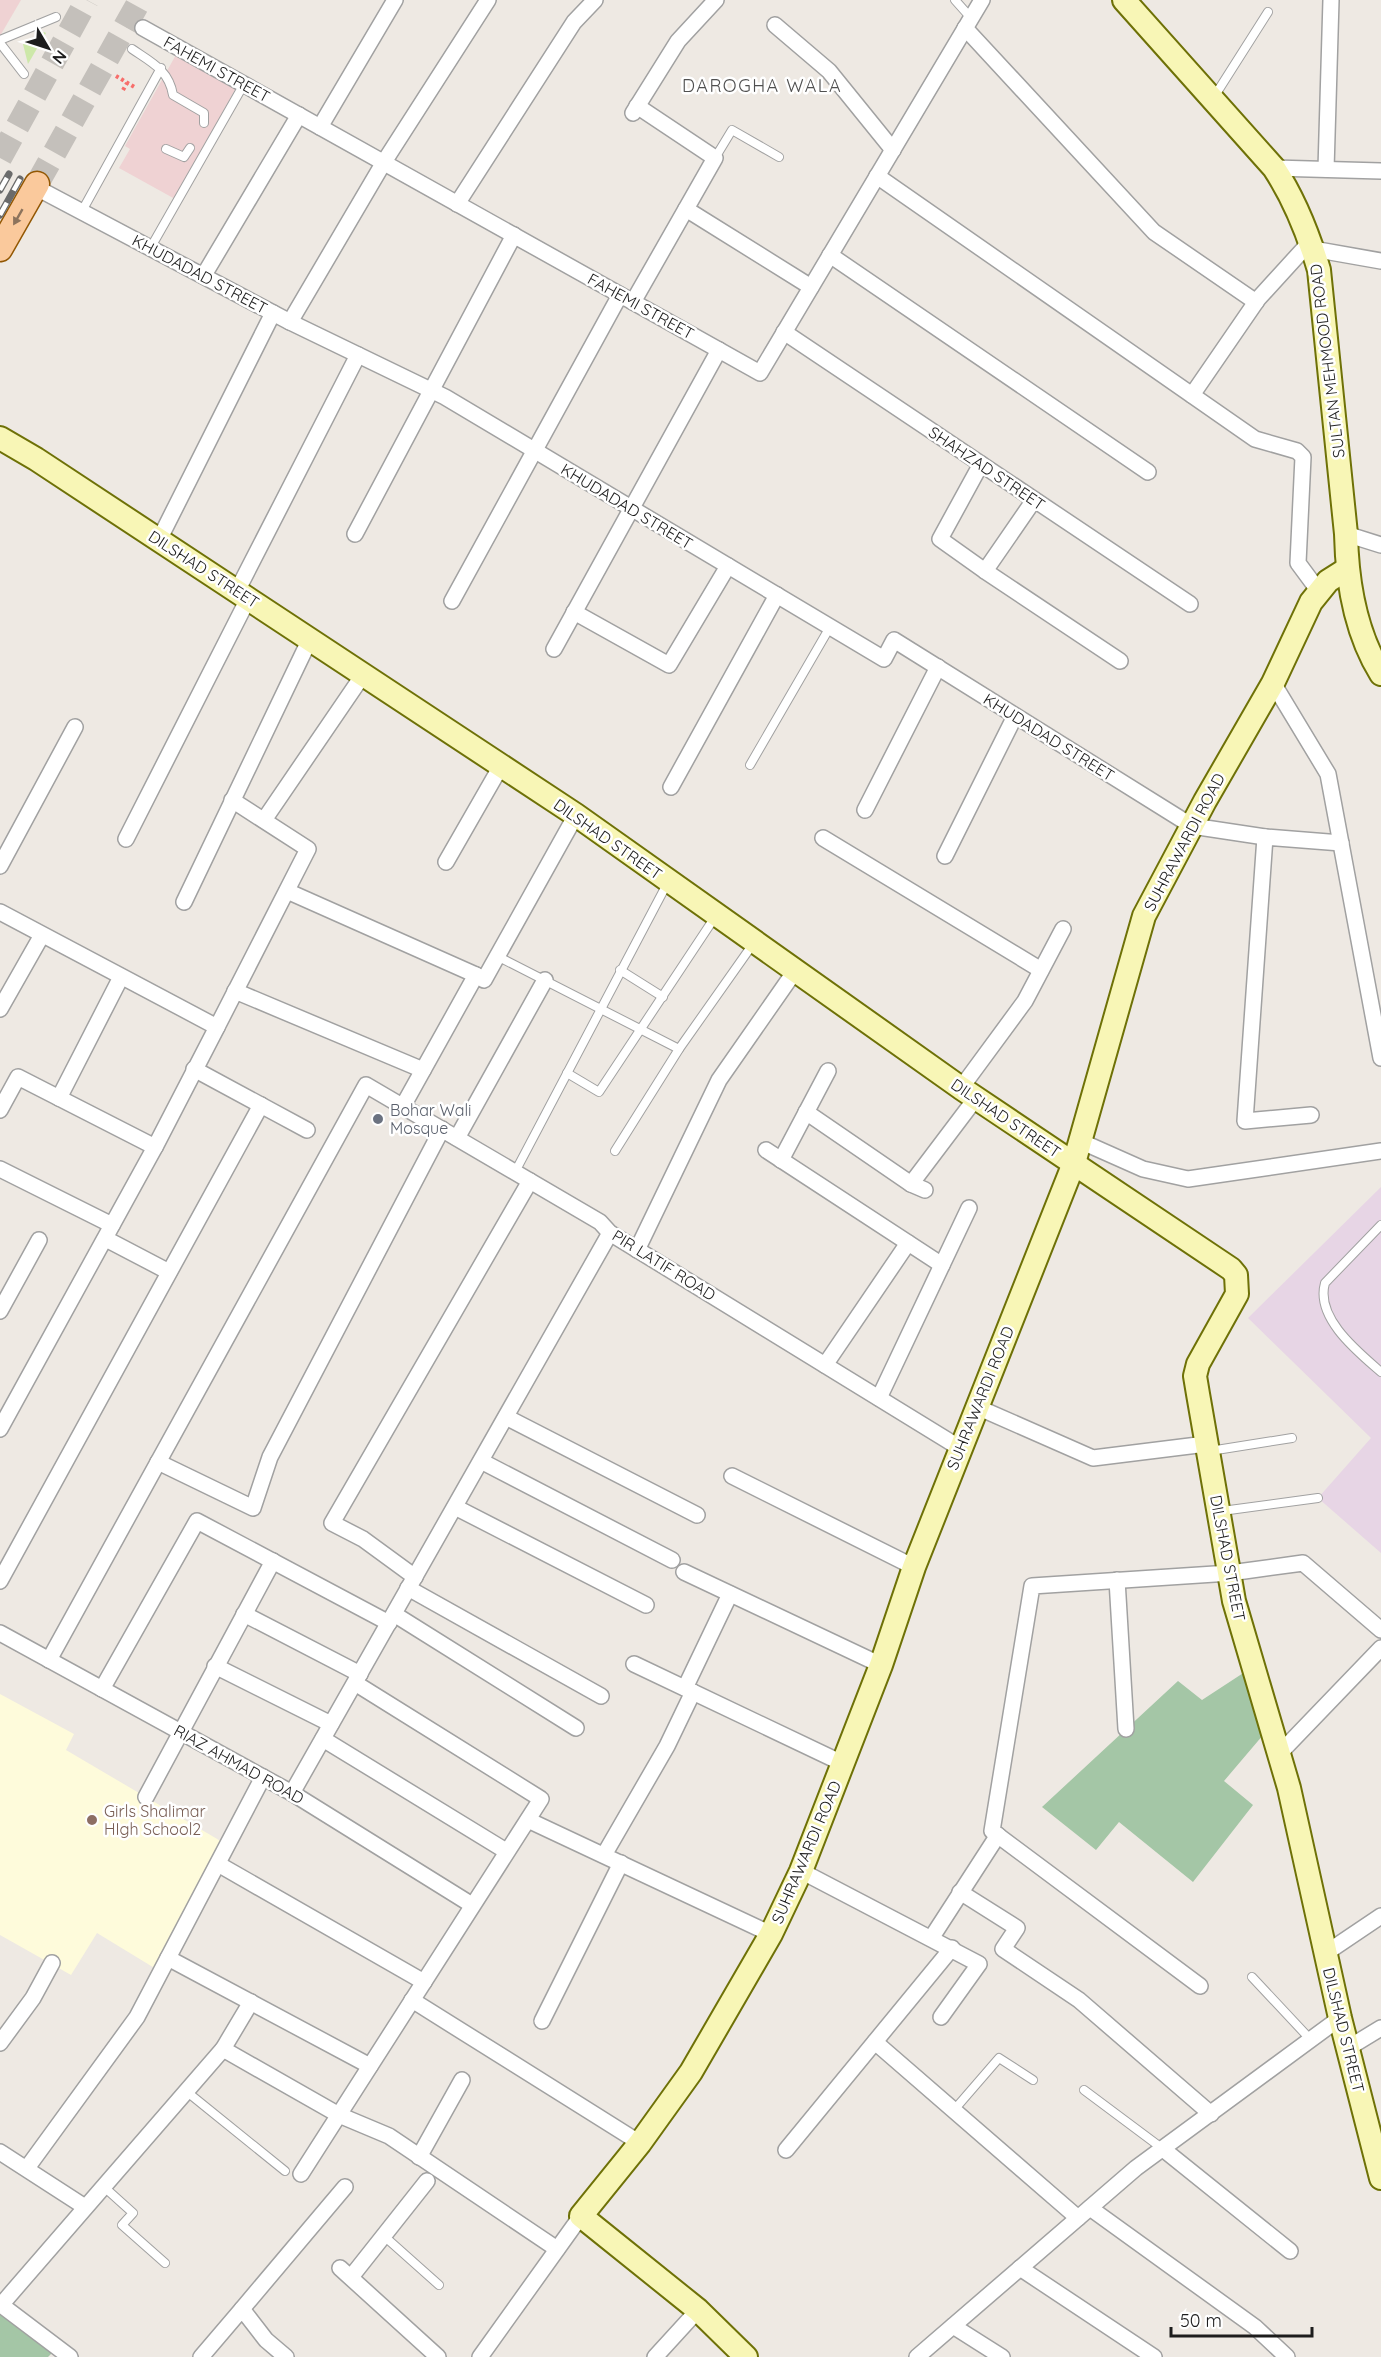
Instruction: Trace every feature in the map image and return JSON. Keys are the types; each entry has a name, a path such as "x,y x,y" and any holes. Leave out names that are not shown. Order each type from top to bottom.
{"main road":[{"path":"0,249 36,186"}],"street":[{"path":"320,127 395,0"},
{"path":"290,322 384,162 488,0"},
{"path":"457,204 574,22 595,0"},
{"path":"633,302 715,158 635,110 678,41 716,0"},
{"name":"FAHEMI STREET","path":"143,28 760,373 982,0"},
{"name":"SULTAN MEHMOOD ROAD","path":"1124,0 1214,98 1274,168 1293,197 1319,270 1346,534 1347,569 1355,613 1366,648 1381,674"},
{"path":"1326,170 1331,0"},
{"path":"968,23 1154,232 1256,302"},
{"path":"775,25 829,71 893,150"},
{"path":"204,275 299,115"},
{"path":"1274,168 1381,171"},
{"path":"877,176 1256,439 1297,451 1303,457 1298,563 1318,590"},
{"name":"KHUDADAD STREET","path":"36,186 290,322 431,390 884,659 894,640 1192,826"},
{"path":"686,209 811,287"},
{"path":"355,534 514,235"},
{"path":"1192,395 1256,302 1311,246 1381,261"},
{"path":"830,255 1148,472"},
{"path":"452,601 620,294"},
{"path":"159,540 273,313"},
{"name":"SHAHZAD STREET","path":"784,332 1190,604"},
{"path":"554,648 719,350"},
{"path":"126,839 358,355"},
{"name":"DILSHAD STREET","path":"0,438 576,815 969,1093 1231,1269 1236,1275 1238,1294 1205,1349 1195,1377 1234,1600 1280,1754 1340,2018 1380,2174"},
{"path":"981,464 940,539 1120,661"},
{"path":"985,571 1034,500"},
{"path":"1346,534 1381,545"},
{"path":"574,612 669,666 728,566"},
{"name":"SUHRAWARDI ROAD","path":"581,2216 640,2143 691,2072 771,1934 801,1871 881,1665 914,1567 1074,1163 1144,916 1273,683 1318,590 1347,569"},
{"path":"671,787 777,595"},
{"path":"184,902 310,639"},
{"path":"865,810 938,667"},
{"path":"264,820 363,675"},
{"path":"1273,683 1328,774 1375,994 1381,1058"},
{"path":"945,856 1015,716"},
{"path":"0,866 75,727"},
{"path":"446,862 501,766"},
{"path":"0,1429 155,1148 308,849 232,800"},
{"path":"286,891 484,980 576,815"},
{"path":"1192,826 1265,837 1341,843"},
{"path":"1265,837 1245,1121 1311,1115"},
{"path":"823,838 1041,970"},
{"path":"0,912 217,1027"},
{"path":"806,1112 918,1187 969,1093 1025,1001 1063,929"},
{"path":"0,1009 42,935"},
{"path":"637,1250 719,1080 795,971"},
{"path":"403,1106 476,975"},
{"path":"59,1098 121,977"},
{"path":"457,1138 546,980"},
{"path":"235,991 423,1070"},
{"path":"194,1069 307,1130"},
{"path":"781,1160 828,1071"},
{"path":"0,1110 18,1077 155,1148"},
{"name":"PIR LATIF ROAD","path":"158,1462 366,1085 600,1222 610,1233 637,1250 960,1448"},
{"path":"0,1581 261,1105"},
{"path":"49,1660 158,1462 253,1508 270,1457 442,1129"},
{"path":"1080,1141 1143,1169 1188,1179 1381,1151"},
{"path":"766,1150 942,1265"},
{"path":"0,1169 109,1232 169,1272"},
{"path":"530,1181 332,1523 363,1539 412,1582 601,1696"},
{"path":"879,1398 969,1208"},
{"path":"292,1793 610,1233"},
{"path":"0,1311 39,1240"},
{"path":"825,1365 908,1243"},
{"path":"977,1407 1093,1458 1207,1448"},
{"path":"506,1417 697,1515"},
{"path":"481,1461 672,1560"},
{"path":"732,1476 914,1567"},
{"path":"454,1507 646,1605"},
{"path":"102,1689 197,1521 391,1618 576,1728"},
{"path":"146,1797 273,1561"},
{"path":"1200,1986 992,1831 1032,1586 1230,1573 1303,1563 1381,1630"},
{"path":"684,1572 881,1665"},
{"path":"1117,1580 1126,1729"},
{"path":"604,1855 668,1746 730,1594"},
{"path":"244,1614 357,1678 541,1799 301,2174"},
{"name":"RIAZ AHMAD ROAD","path":"0,1633 292,1793 472,1905"},
{"path":"1280,1754 1381,1648"},
{"path":"634,1664 842,1763"},
{"path":"215,1666 331,1724"},
{"path":"323,1739 506,1851"},
{"path":"27,2168 137,2018 263,1777"},
{"path":"528,1820 771,1934"},
{"path":"932,1937 998,1835"},
{"path":"542,2021 621,1863"},
{"path":"218,1864 424,1982"},
{"path":"801,1871 932,1937 980,1964 942,2018"},
{"path":"960,1892 1017,1928 1003,1949 1079,2000 1210,2114"},
{"path":"1326,1953 1381,1916"},
{"path":"786,2150 952,1948"},
{"path":"168,1958 370,2066"},
{"path":"0,2043 33,1998 52,1963"},
{"path":"412,2000 640,2143"},
{"path":"69,2357 1,2304 223,2049 251,2002"},
{"path":"917,2357 1084,2213 1163,2149 1340,2018"},
{"path":"1348,2048 1381,2028"},
{"path":"875,2042 954,2110 1084,2213 1255,2327 1287,2357"},
{"path":"223,2049 339,2115 389,2136 557,2249"},
{"path":"419,2157 462,2080"},
{"path":"1163,2149 1290,2251"},
{"path":"0,2152 85,2207"},
{"path":"427,2181 384,2236 346,2272 438,2357"},
{"path":"201,2357 345,2187"},
{"path":"480,2357 581,2216 698,2310 746,2357"},
{"path":"1020,2268 1154,2357"},
{"path":"242,2309 266,2340 286,2357"},
{"path":"655,2357 698,2310"},
{"path":"953,2326 1002,2357"}],"lane":[{"path":"955,0 968,23"},
{"path":"1214,98 1268,12"},
{"path":"24,74 0,41 56,17"},
{"path":"132,49 161,68 169,80 171,99 204,113 204,123"},
{"path":"82,211 130,130 161,68"},
{"path":"151,247 244,84"},
{"path":"715,158 732,130 780,157"},
{"path":"166,149 180,157 187,155 190,148"},
{"path":"750,765 830,627"},
{"path":"515,1172 669,881"},
{"path":"567,1073 599,1092 716,916"},
{"path":"615,1151 679,1049 754,943"},
{"path":"497,956 642,1028 679,1049"},
{"path":"620,970 663,997"},
{"path":"1381,1225 1325,1283 1323,1295 1337,1332 1381,1372"},
{"path":"1207,1448 1292,1438"},
{"path":"1218,1512 1318,1498"},
{"path":"1252,1977 1311,2040"},
{"path":"954,2110 999,2058 1033,2080"},
{"path":"1084,2090 1163,2149"},
{"path":"186,2091 285,2171"},
{"path":"103,2186 133,2213 122,2225 165,2263"},
{"path":"384,2236 439,2285"}],"path":[{"path":"116,76 127,83 123,90"}],"shaded area":[{"path":"0,0 21,0 0,36"},
{"path":"177,53 237,86 175,199 119,168 130,149 125,146"},
{"path":"1381,1187 1381,1553 1318,1498 1371,1438 1248,1318"},
{"name":"Girls Shalimar HIgh School2","path":"0,1694 74,1734 66,1750 224,1843 161,1972 97,1933 71,1975 0,1935"}],"green space":[{"path":"46,33 28,64 23,44"},
{"path":"1254,1666 1269,1728 1224,1781 1253,1805 1193,1882 1119,1822 1096,1850 1042,1807 1178,1681 1202,1700"},
{"path":"0,2301 63,2342 48,2357 0,2357"}],"tunnel":[{"path":"0,158 87,0"},
{"path":"37,184 140,0"},
{"path":"129,20 143,28"}],"railway":[{"path":"0,190 9,174"},
{"path":"0,215 20,179"}],"place":[{"name":"Bohar Wali Mosque","path":"378,1119"},
{"name":"Girls Shalimar HIgh School2","path":"92,1820"}],"district":[{"name":"DAROGHA WALA","path":"762,86"}]}
